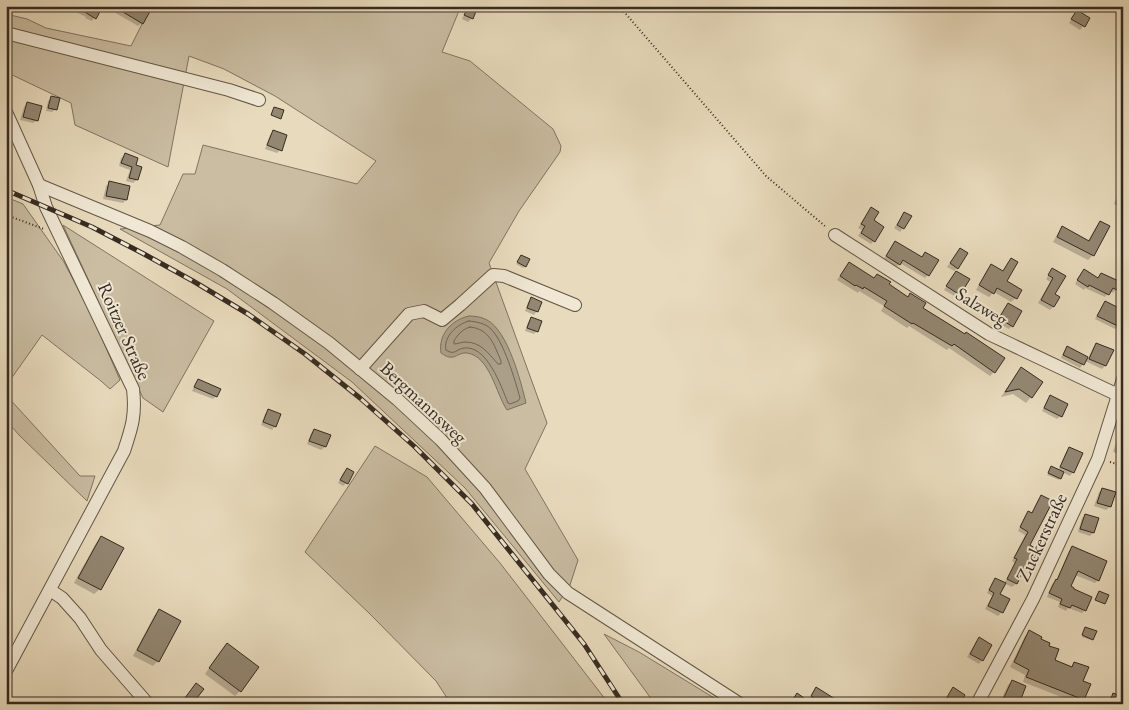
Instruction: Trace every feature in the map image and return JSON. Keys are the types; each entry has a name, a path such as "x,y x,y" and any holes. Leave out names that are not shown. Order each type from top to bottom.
{"street":[{"path":"6,33 229,90 259,100"},
{"name":"Roitzer Straße","path":"6,112 40,185 46,207 133,389 135,407 132,428 124,452 6,671"},
{"name":"Bergmannsweg","path":"40,185 150,231 198,256 273,303 329,343 397,399 441,440 485,488 549,574 568,593 740,704"},
{"name":"Salzweg","path":"835,235 989,334 1118,395"},
{"path":"360,369 409,314 424,311 442,320 493,275 504,276 575,305"},
{"name":"Zuckerstraße","path":"977,704 1032,600 1098,459 1123,379"},
{"path":"50,590 62,598 74,611 101,650 148,704"}],"path":[{"path":"619,6 766,176 835,235"},
{"path":"6,216 60,235"},
{"path":"1098,459 1123,466"}],"shaded area":[{"path":"151,6 461,6 442,52 470,61 553,129 561,146 560,152 519,211 489,263 547,423 525,469 578,560 570,585 559,602 465,488 352,382 227,289 120,229 160,225 183,174 195,174 203,145 357,184 376,161 275,96 224,69 189,56 168,167 75,125 71,103 6,72 6,14 27,19 46,28 131,46"},
{"path":"6,197 23,204 64,262 93,318 120,380 110,389 42,335 6,386"},
{"path":"63,225 214,321 163,412 143,398"},
{"path":"6,395 80,476 95,476 87,501 6,420"},
{"path":"375,446 427,477 500,563 609,704 451,704 436,681 305,552"},
{"path":"604,634 639,652 724,704 655,704"}],"water":[{"path":"469,316 487,320 501,335 512,358 526,403 507,410 492,377 481,361 467,353 449,357 441,353 442,340 447,329 457,321"}],"building":[{"path":"75,6 103,6 96,19"},
{"path":"113,6 153,6 143,24"},
{"path":"469,6 478,6 473,19 464,15"},
{"path":"1077,10 1090,18 1085,27 1071,19"},
{"path":"51,96 60,98 57,110 48,108"},
{"path":"27,102 42,106 38,121 23,117"},
{"path":"274,107 284,110 281,119 271,115"},
{"path":"273,130 287,135 282,151 267,145"},
{"path":"125,153 138,158 136,165 142,167 138,180 129,178 132,167 121,163"},
{"path":"109,181 130,186 127,200 106,196"},
{"path":"871,207 879,212 874,220 884,227 875,242 861,233 865,226 861,224"},
{"path":"904,212 912,216 904,229 897,225"},
{"path":"1100,221 1110,226 1094,256 1057,237 1062,226 1089,241"},
{"path":"895,241 922,257 925,252 939,260 929,276 903,260 900,265 886,256"},
{"path":"960,248 968,253 958,269 950,263"},
{"path":"521,255 530,259 526,267 517,262"},
{"path":"1011,258 1018,262 1007,281 1022,290 1017,299 997,288 994,294 979,285 991,264 1003,271"},
{"path":"849,262 874,278 877,274 891,282 889,284 908,297 910,293 926,303 923,308 965,334 966,332 1005,358 995,373 954,344 952,346 884,306 887,301 864,287 863,289 855,286 840,276"},
{"path":"1052,268 1066,276 1055,294 1060,297 1054,307 1041,300 1053,278 1048,275"},
{"path":"1084,269 1098,278 1101,273 1121,282 1117,290 1113,288 1109,295 1089,285 1088,287 1077,280"},
{"path":"956,271 970,279 960,295 946,286"},
{"path":"531,297 542,302 538,312 527,308"},
{"path":"1105,301 1123,310 1123,321 1120,327 1097,316"},
{"path":"1008,303 1022,311 1013,327 999,318"},
{"path":"531,317 542,321 538,332 527,328"},
{"path":"1096,343 1114,350 1106,366 1089,359"},
{"path":"1067,346 1088,357 1084,365 1063,355"},
{"path":"1021,367 1043,382 1032,398 1019,389 1005,392"},
{"path":"198,379 221,389 217,397 194,387"},
{"path":"1050,395 1068,404 1062,417 1044,408"},
{"path":"268,409 281,414 276,427 263,422"},
{"path":"314,429 331,435 326,447 309,441"},
{"path":"1069,447 1083,453 1074,473 1060,467"},
{"path":"1051,466 1064,472 1061,479 1048,473"},
{"path":"347,468 354,472 348,484 340,480"},
{"path":"1102,488 1116,492 1111,507 1097,503"},
{"path":"1041,495 1053,501 1030,545 1038,550 1030,566 1027,564 1017,584 1007,579 1017,559 1014,558 1028,532 1020,527 1028,511 1032,513"},
{"path":"1085,514 1099,518 1094,533 1080,529"},
{"path":"101,536 124,548 101,590 78,578"},
{"path":"1072,546 1107,561 1099,581 1078,571 1071,586 1092,597 1086,611 1072,605 1070,608 1060,604 1062,599 1049,593"},
{"path":"995,578 1006,583 1000,594 1010,599 1003,613 988,606 994,593 989,590"},
{"path":"1099,591 1109,595 1105,604 1095,600"},
{"path":"159,609 181,621 159,662 137,650"},
{"path":"1085,627 1097,631 1093,640 1082,635"},
{"path":"1029,630 1050,643 1049,646 1059,649 1055,660 1072,667 1074,662 1089,667 1083,681 1091,684 1084,700 1026,677 1029,670 1014,662"},
{"path":"979,637 992,645 983,661 970,654"},
{"path":"227,643 259,667 241,692 209,668"},
{"path":"1012,680 1026,686 1019,704 1001,704"},
{"path":"196,683 204,689 193,703 185,698"},
{"path":"816,687 843,704 823,704 811,696"},
{"path":"953,687 965,695 960,704 943,704"},
{"path":"797,693 804,698 800,704 790,704"},
{"path":"1113,693 1123,697 1123,704 1109,704"}],"railway":[{"path":"6,190 92,227 193,281 248,314 305,354 360,398 415,447 472,504 584,644 623,704"}]}
